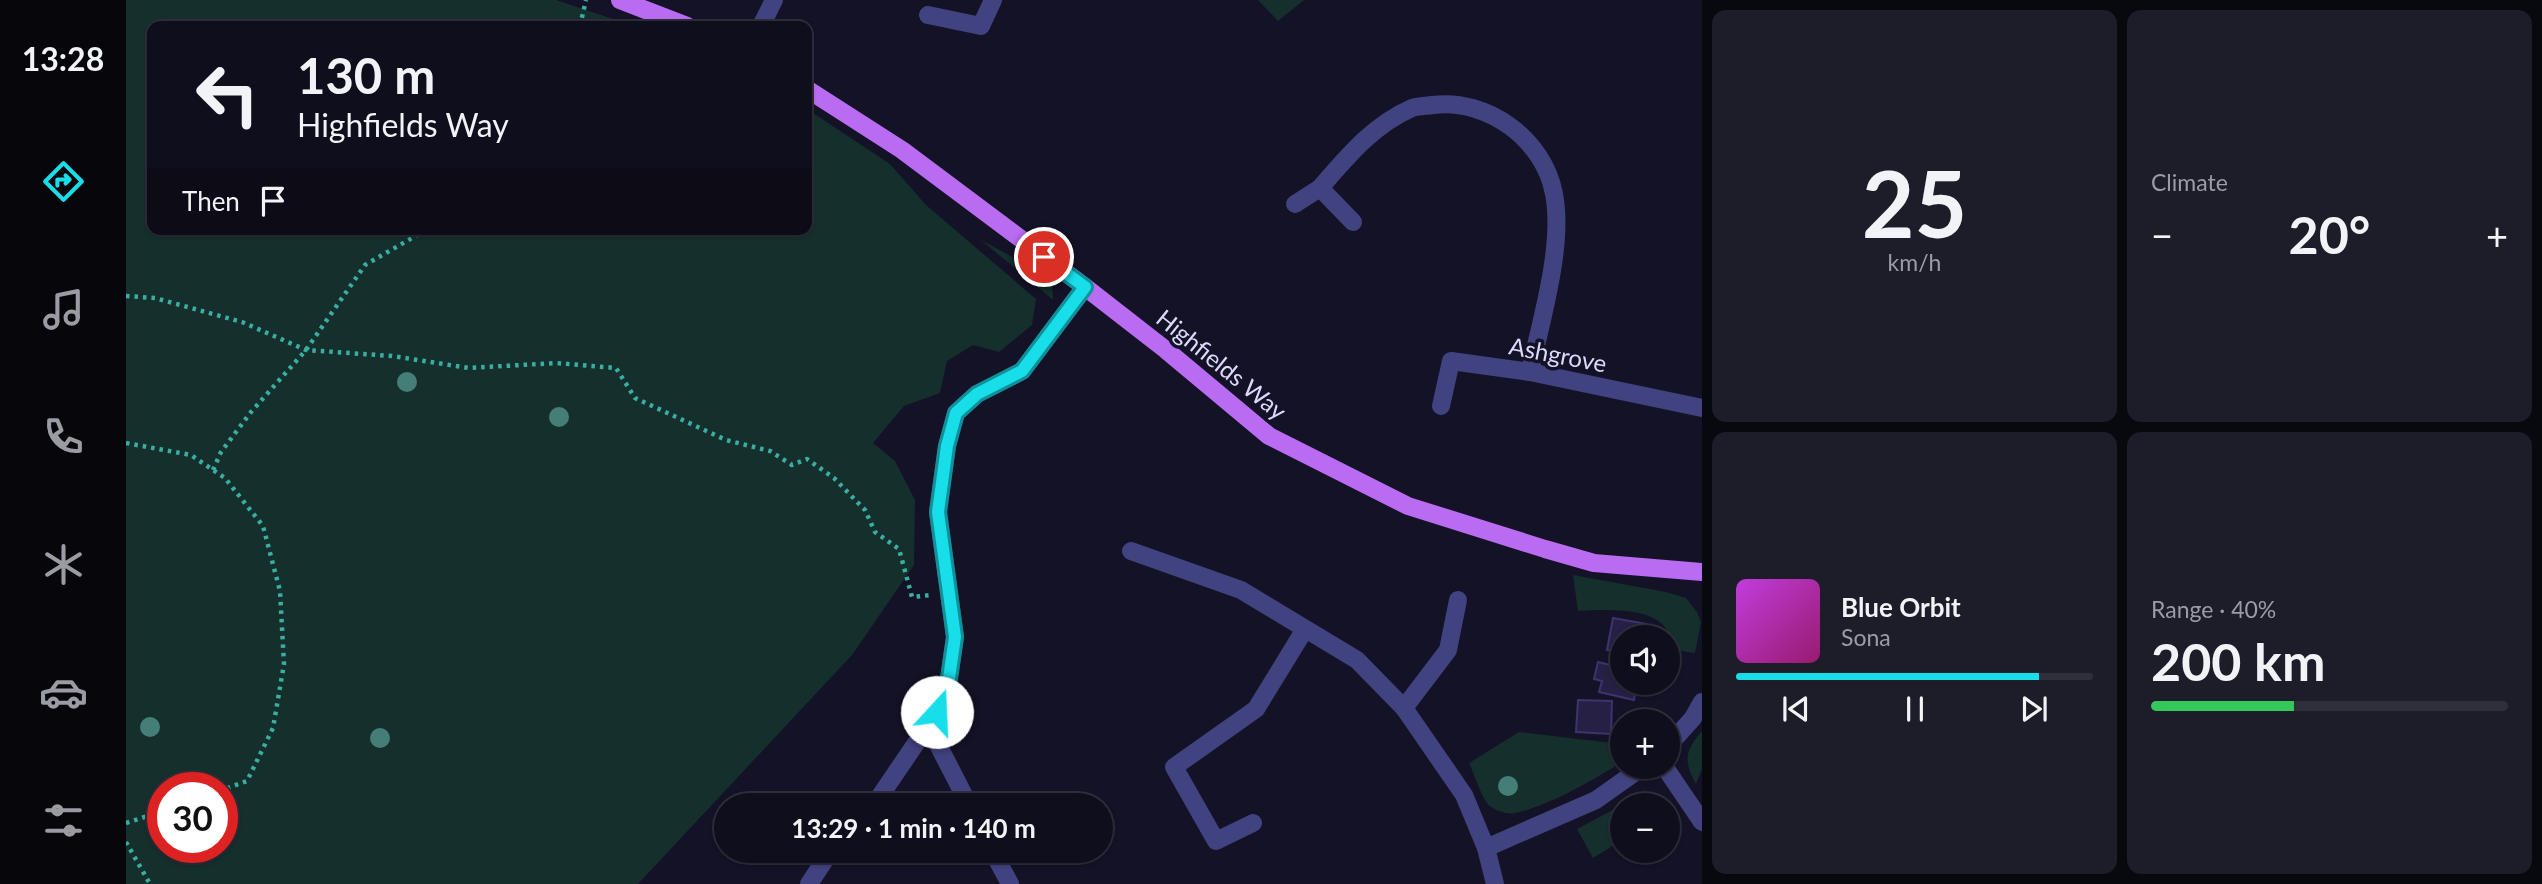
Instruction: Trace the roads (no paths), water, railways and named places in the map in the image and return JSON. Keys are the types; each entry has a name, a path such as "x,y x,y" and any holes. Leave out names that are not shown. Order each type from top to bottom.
{"main road":[{"path":"620,0 674,21"},
{"name":"Highfields Way","path":"812,92 902,150 1085,287 1269,436 1408,506 1594,563 1702,572"}],"street":[{"path":"764,21 774,0"},
{"path":"928,15 981,26 993,0"},
{"path":"1295,204 1320,188 1357,145 1384,123 1414,107 1445,103 1476,108 1504,122 1527,140 1545,167 1554,192 1557,222 1553,259 1530,372"},
{"path":"1320,188 1353,222"},
{"path":"882,793 946,699 955,637 938,512 947,446 956,413 977,394 1022,371 1085,287"},
{"name":"Ashgrove","path":"1441,406 1451,361 1530,372 1702,408"},
{"path":"1131,551 1241,590 1357,660 1405,708 1464,795 1486,848 1495,884"},
{"path":"1405,708 1448,650 1458,600"},
{"path":"1253,823 1216,841 1174,767 1256,709 1305,629"},
{"path":"1680,733 1693,719 1702,702"},
{"path":"928,725 963,793"},
{"path":"1486,848 1596,800 1626,779"},
{"path":"1673,779 1702,822"},
{"path":"809,884 824,863"},
{"path":"999,863 1010,884"}]}
